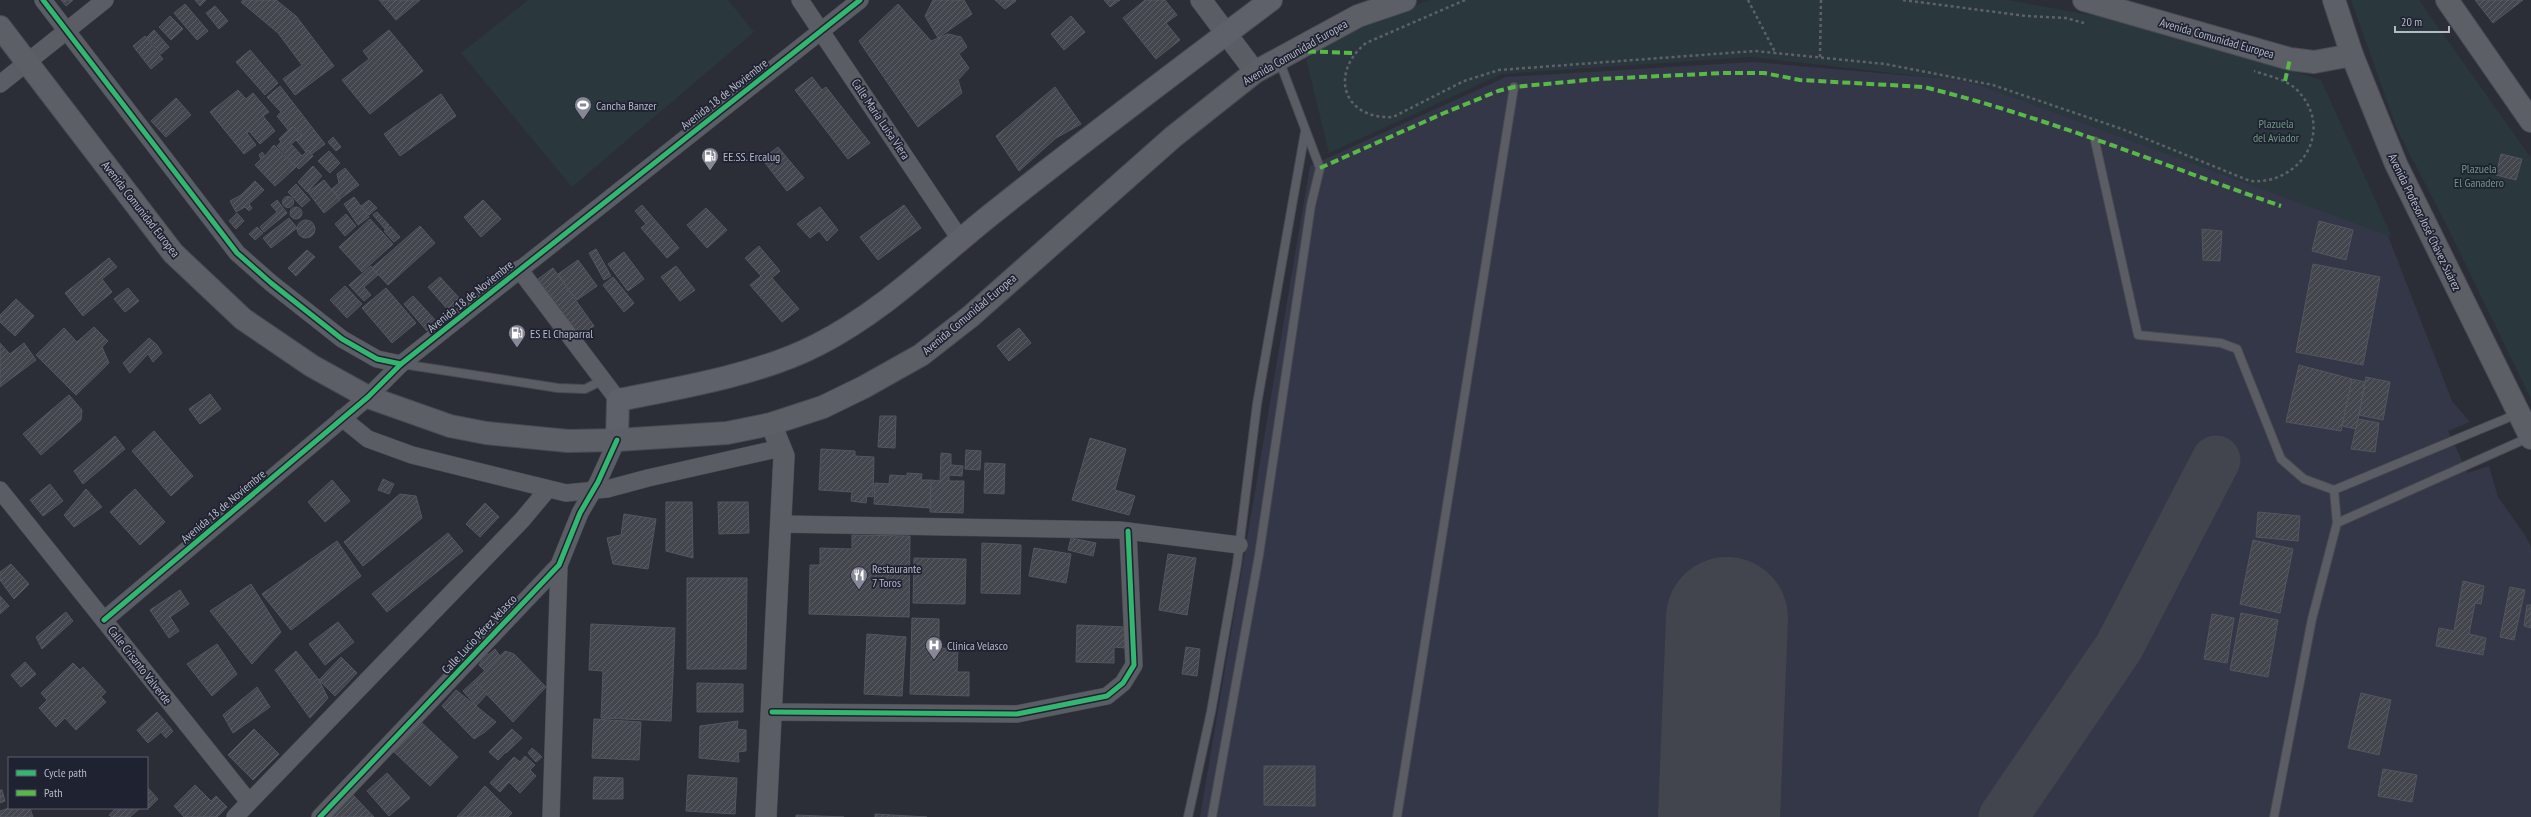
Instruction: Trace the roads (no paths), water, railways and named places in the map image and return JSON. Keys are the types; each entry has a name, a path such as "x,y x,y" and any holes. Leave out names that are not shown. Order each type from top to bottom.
{"main road":[{"path":"617,440 618,400 694,385 776,362 817,346 879,309 960,239 1271,0"},
{"name":"Avenida Comunidad Europea","path":"0,27 173,253 243,319 312,366 368,397 450,426 486,433 568,441 617,440 727,433 771,424 823,407 864,387 921,355 971,316 1173,137 1255,72 1358,16 1405,0"},
{"name":"Avenida Comunidad Europea","path":"2084,0 2290,59 2314,62 2352,55"},
{"name":"Avenida Profesor José Chávez Suárez","path":"2334,0 2352,55 2396,164 2531,437"},
{"path":"2447,0 2531,121"}],"street":[{"path":"43,0 237,253 271,283 342,339 376,359 401,364"},
{"path":"0,84 105,0"},
{"name":"Calle María Luisa Viera","path":"800,0 822,30 960,239"},
{"name":"Avenida 18 de Noviembre","path":"104,620 368,397 401,364 860,0"},
{"path":"1201,0 1255,72"},
{"path":"520,269 618,400"},
{"path":"342,418 368,439 412,455 566,493 607,489 648,478 781,448"},
{"path":"766,817 784,456 771,424"},
{"name":"Calle Lucio Pérez Velasco","path":"320,817 559,565 580,513 617,440"},
{"path":"235,817 522,520 548,489"},
{"name":"Calle Crisanto Valverde","path":"0,490 249,802"},
{"path":"781,524 1128,531 1239,545"},
{"path":"772,712 1018,714 1107,696 1123,683 1134,665 1128,531"},
{"path":"551,817 559,565"}],"lane":[{"path":"1212,817 1258,555 1311,205 1320,168 1279,60"},
{"path":"1397,817 1514,87"},
{"path":"1188,817 1211,712 1239,545 1257,404 1305,130"},
{"path":"2095,141 2138,335 2221,343 2237,349 2281,459 2304,479 2334,490 2520,413"},
{"path":"401,364 558,388 585,389 603,380"},
{"path":"2337,523 2531,437"},
{"path":"2274,817 2312,619 2337,523 2334,490"}],"place":[{"name":"Cancha Banzer","path":"583,120"},
{"name":"EE.SS. Ercalug","path":"710,171"},
{"name":"ES El Chaparral","path":"517,348"},
{"name":"Restaurante 7 Toros","path":"859,590"},
{"name":"Clinica Velasco","path":"934,660"}],"park label":[{"name":"Plazuela del Aviador","path":"2276,130"},
{"name":"Plazuela El Ganadero","path":"2479,175"}]}
